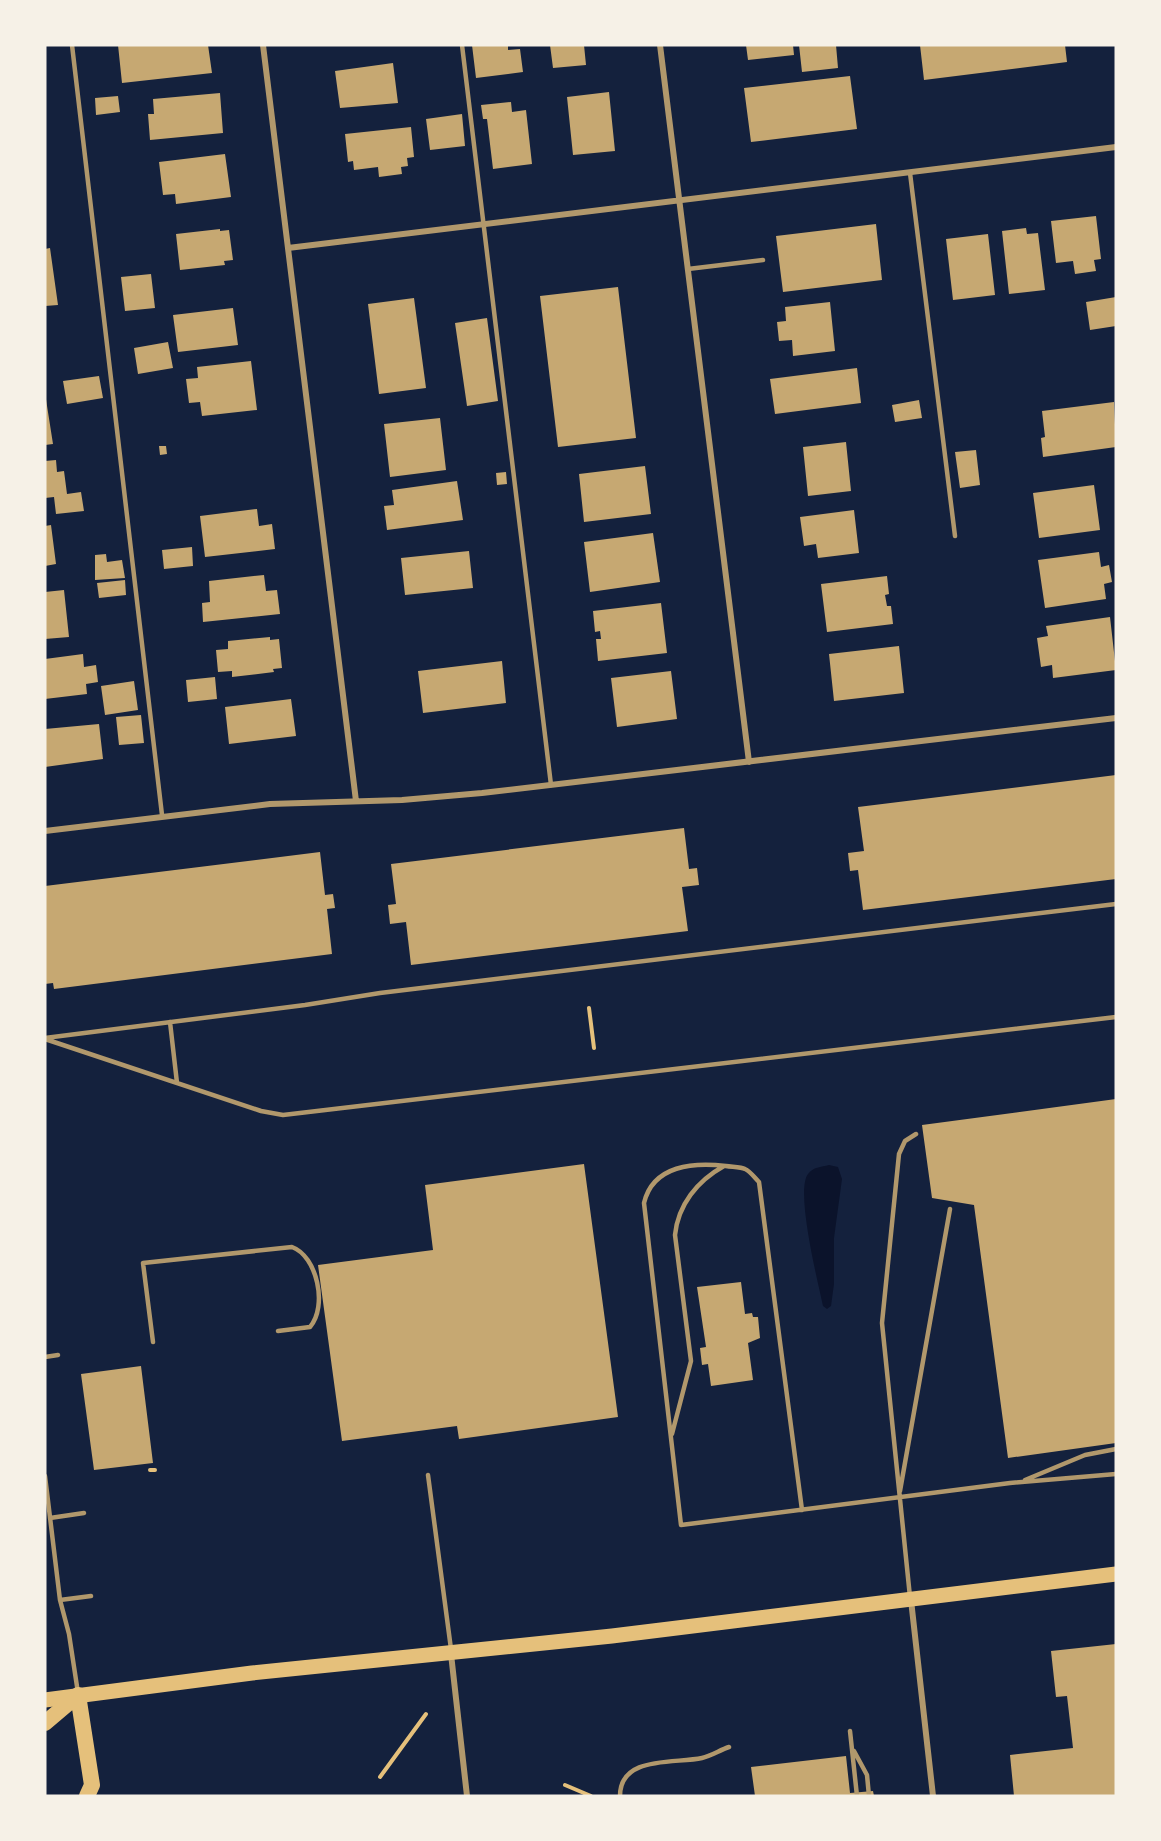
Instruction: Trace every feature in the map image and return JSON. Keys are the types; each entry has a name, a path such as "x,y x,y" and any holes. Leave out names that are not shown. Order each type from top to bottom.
{"highway":[{"path":"45,1723 78,1695"},
{"path":"78,1695 91,1792"}],"main road":[{"path":"45,1700 252,1673 612,1636 1116,1574"}],"street":[{"path":"263,45 356,801"},
{"path":"660,45 749,762"},
{"path":"288,248 1116,147"},
{"path":"45,831 162,815 297,802 441,797 1116,718"},
{"path":"911,1600 933,1796"},
{"path":"451,1652 467,1796"}],"lane":[{"path":"72,45 162,815"},
{"path":"462,45 550,785"},
{"path":"910,173 955,536"},
{"path":"688,269 764,260"},
{"path":"45,1038 380,993 1116,904"},
{"path":"45,1038 261,1111 290,1115 1116,1017"},
{"path":"170,1022 177,1083"},
{"path":"911,1600 884,1351 882,1309 899,1154 905,1141 916,1134"},
{"path":"802,1510 759,1182 745,1169 724,1166 685,1165 668,1171 647,1192 644,1203 681,1525 802,1510 1020,1482 1116,1474"},
{"path":"671,1436 692,1361 675,1235 676,1221 695,1188 710,1173 724,1166"},
{"path":"899,1497 950,1209"},
{"path":"153,1342 143,1263 292,1247 302,1251 314,1268 318,1311 310,1327 278,1331"},
{"path":"45,1357 58,1355"},
{"path":"1020,1482 1085,1455 1116,1449"},
{"path":"428,1474 451,1652"},
{"path":"45,1476 60,1600 69,1634 78,1695"},
{"path":"50,1518 84,1513"},
{"path":"60,1600 91,1596"},
{"path":"850,1731 854,1749 857,1796"},
{"path":"620,1796 625,1780 632,1771 643,1765 704,1758 729,1747"},
{"path":"854,1749 867,1775 869,1796"}],"path":[{"path":"589,1008 594,1048"},
{"path":"380,1777 426,1714"},
{"path":"565,1785 591,1796"}],"water":[{"path":"829,1165 838,1167 842,1179 834,1238 834,1284 831,1306 827,1309 823,1306 813,1258 804,1198 808,1174 815,1169"}],"building":[{"path":"118,45 208,45 212,73 122,83"},
{"path":"472,45 508,45 508,50 520,49 523,72 476,78"},
{"path":"550,45 584,45 586,65 553,68"},
{"path":"746,45 793,45 794,55 748,60"},
{"path":"799,45 836,45 838,68 802,72"},
{"path":"920,45 1065,45 1067,62 924,80"},
{"path":"393,63 398,103 340,108 335,71"},
{"path":"850,76 857,129 751,142 744,88"},
{"path":"609,92 615,151 573,155 567,97"},
{"path":"220,93 223,133 150,140 148,114 154,114 153,99"},
{"path":"118,96 120,112 96,115 95,98"},
{"path":"511,102 512,112 526,110 532,164 493,169 487,119 483,119 481,105"},
{"path":"462,114 465,146 430,150 426,119"},
{"path":"411,127 414,157 407,158 408,166 401,167 402,174 379,177 378,167 354,170 353,161 348,162 345,134"},
{"path":"225,154 231,197 176,204 175,194 163,195 159,162"},
{"path":"1096,216 1101,259 1094,260 1096,271 1075,274 1073,261 1056,263 1051,221"},
{"path":"876,224 882,280 783,292 776,236"},
{"path":"1026,228 1027,234 1038,233 1045,290 1009,294 1002,231"},
{"path":"220,229 220,231 229,230 233,260 224,261 225,265 180,270 176,234"},
{"path":"988,234 995,295 953,300 946,239"},
{"path":"50,248 58,305 45,306 45,249"},
{"path":"151,274 155,308 125,311 121,277"},
{"path":"618,287 636,438 558,447 540,296"},
{"path":"1116,297 1116,326 1090,330 1086,302"},
{"path":"414,298 426,388 379,394 368,304"},
{"path":"830,302 835,351 793,356 792,340 779,341 777,322 786,321 785,307"},
{"path":"233,308 238,345 178,352 173,315"},
{"path":"487,318 498,401 467,406 455,323"},
{"path":"168,342 173,368 138,374 134,348"},
{"path":"251,361 257,410 202,416 200,402 189,403 186,379 198,378 197,367"},
{"path":"857,368 861,403 775,414 770,379"},
{"path":"99,376 103,398 67,404 63,381"},
{"path":"45,393 53,444 45,445"},
{"path":"919,400 922,418 895,422 892,405"},
{"path":"1114,402 1116,447 1043,457 1041,438 1045,437 1042,411"},
{"path":"440,418 446,470 390,477 384,424"},
{"path":"846,442 851,491 808,496 803,447"},
{"path":"159,446 166,446 167,454 160,455"},
{"path":"976,450 980,485 960,488 955,452"},
{"path":"56,460 57,472 64,471 67,494 81,492 84,511 56,514 54,497 45,498 45,461"},
{"path":"645,466 651,514 584,522 579,474"},
{"path":"506,472 507,484 497,485 496,473"},
{"path":"457,481 463,520 387,530 384,506 394,505 392,490"},
{"path":"1094,485 1100,530 1039,538 1033,493"},
{"path":"257,509 259,526 272,524 275,549 205,557 200,516"},
{"path":"854,510 859,553 818,558 816,544 804,546 800,517"},
{"path":"51,525 56,564 45,566 45,526"},
{"path":"653,533 660,582 590,592 584,542"},
{"path":"192,547 193,566 164,569 162,550"},
{"path":"469,551 473,588 405,595 401,558"},
{"path":"1099,552 1101,567 1109,565 1112,582 1104,584 1106,599 1045,608 1038,560"},
{"path":"106,554 107,562 122,560 125,578 95,580 95,555"},
{"path":"264,575 266,591 277,590 280,614 203,622 202,603 210,602 209,581"},
{"path":"887,576 889,594 885,595 887,606 891,606 893,624 827,632 821,584"},
{"path":"125,580 126,595 99,598 97,583"},
{"path":"64,590 69,637 45,639 45,592"},
{"path":"661,603 667,653 598,661 596,639 601,639 600,631 595,632 593,611"},
{"path":"1110,617 1116,670 1053,678 1052,665 1041,667 1037,638 1048,636 1046,626"},
{"path":"270,637 270,640 279,639 282,668 273,669 274,672 232,677 232,671 218,672 216,650 228,649 228,641"},
{"path":"899,646 904,693 834,701 829,654"},
{"path":"83,654 84,667 96,665 98,682 86,684 87,694 45,699 45,659"},
{"path":"502,661 506,703 423,713 418,671"},
{"path":"671,671 677,719 617,727 611,678"},
{"path":"215,677 217,699 188,702 186,680"},
{"path":"134,681 138,710 105,715 101,686"},
{"path":"291,699 296,736 229,744 225,707"},
{"path":"141,715 144,743 119,745 116,717"},
{"path":"99,724 103,759 45,767 45,729"},
{"path":"1116,775 1116,879 863,910 858,870 850,871 848,853 864,851 858,807"},
{"path":"684,828 689,869 697,868 699,885 682,887 688,931 411,965 406,922 390,924 388,905 396,904 391,864"},
{"path":"320,852 325,895 333,894 335,908 327,909 332,954 54,989 53,983 45,984 45,886"},
{"path":"1116,1099 1116,1443 1008,1458 974,1205 932,1198 922,1125"},
{"path":"584,1164 618,1417 459,1439 457,1426 342,1441 318,1265 433,1250 425,1185"},
{"path":"741,1282 745,1314 752,1313 753,1317 758,1317 760,1338 748,1343 753,1380 711,1386 708,1364 702,1365 700,1348 706,1347 697,1287"},
{"path":"141,1366 153,1463 94,1470 81,1374"},
{"path":"1116,1644 1116,1796 1014,1796 1010,1755 1073,1748 1067,1696 1056,1697 1051,1651"},
{"path":"846,1756 850,1793 873,1791 874,1796 755,1796 751,1767"}]}
